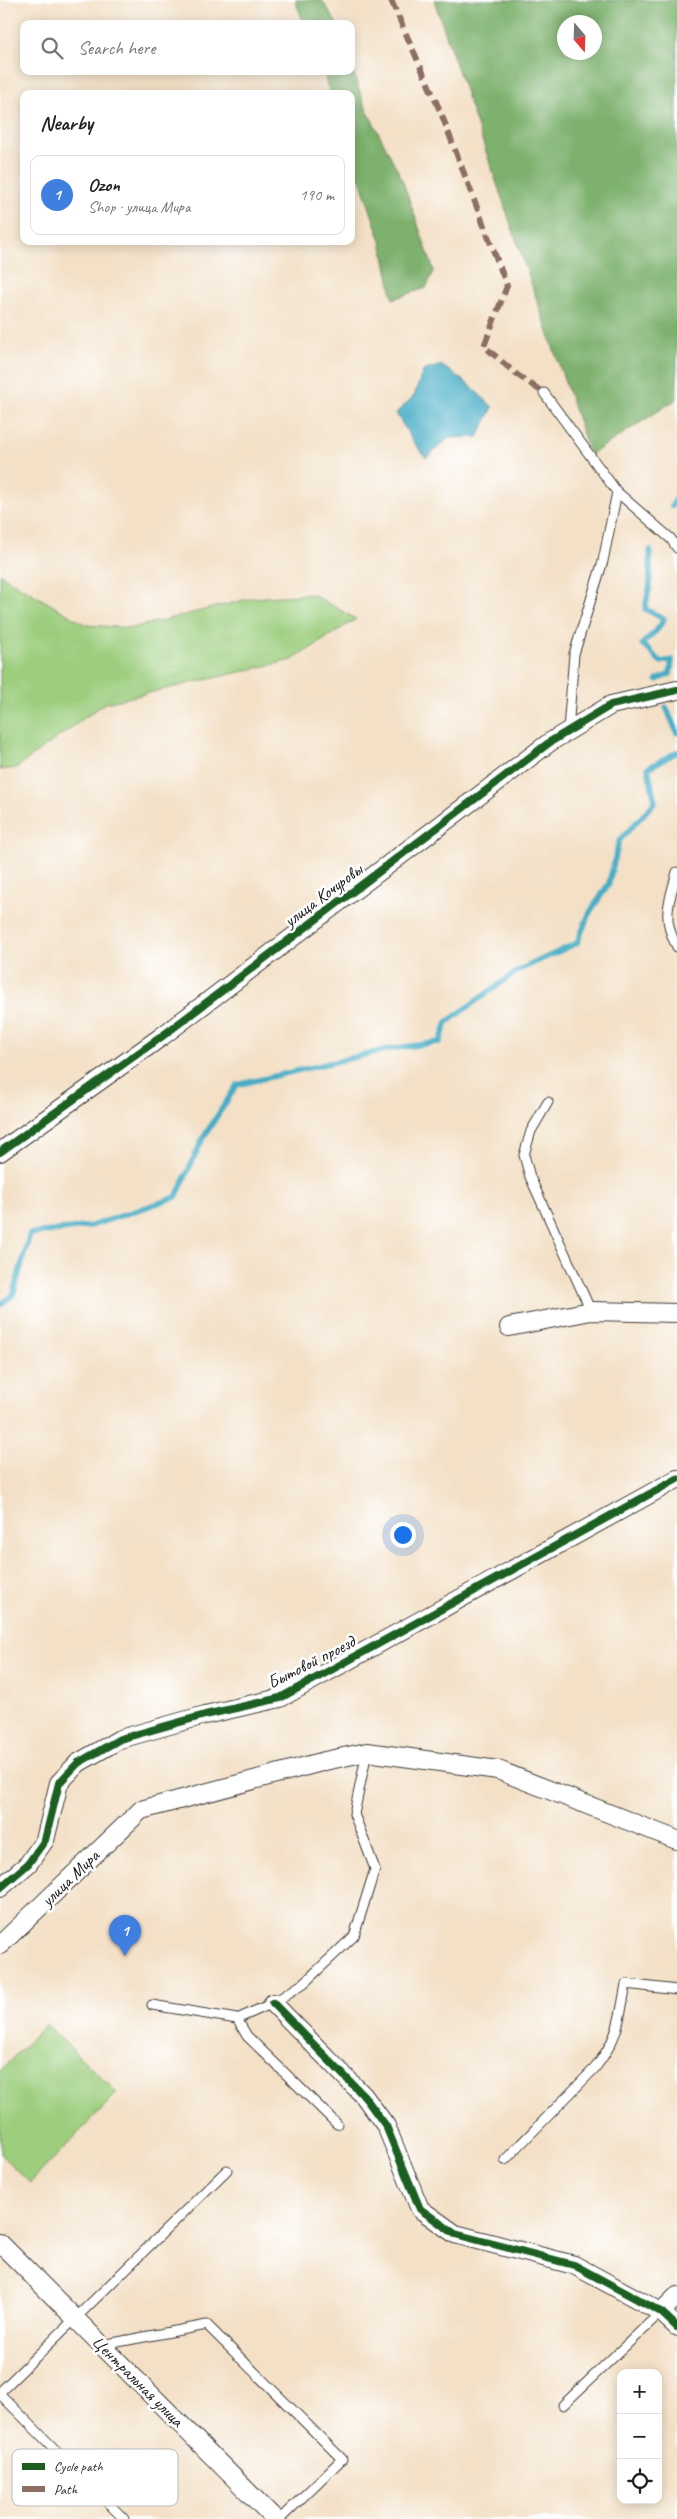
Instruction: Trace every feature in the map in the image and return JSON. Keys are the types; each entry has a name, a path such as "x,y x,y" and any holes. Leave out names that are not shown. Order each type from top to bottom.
{"street":[{"name":"улица Кочуровы","path":"0,1152 161,1037 542,748 611,705 677,690"},
{"path":"509,1327 591,1312 677,1313"},
{"name":"Бытовой проезд","path":"0,1888 28,1864 45,1840 59,1783 78,1763 120,1739 205,1715 280,1698 677,1479"},
{"path":"368,1752 498,1770 677,1840"},
{"name":"улица Мира","path":"0,1946 141,1810 325,1761 368,1752"},
{"path":"274,2003 364,2096 386,2126 420,2209 454,2234 574,2265 660,2312 677,2327"},
{"name":"Центральная улица","path":"0,2243 275,2519"},
{"path":"660,2312 677,2296"}],"lane":[{"path":"544,393 617,492 671,539 677,548"},
{"path":"568,731 574,654 603,561 617,492"},
{"path":"677,872 666,913 668,930 677,947"},
{"path":"548,1102 531,1131 524,1154 530,1177 591,1312"},
{"path":"152,2005 237,2019 274,2003 304,1983 354,1936 375,1870 354,1814 368,1752"},
{"path":"505,2160 595,2068 607,2052 616,2037 626,1984 677,1990"},
{"path":"237,2019 247,2036 336,2124"},
{"path":"55,2449 0,2393 227,2170"},
{"path":"563,2405 660,2312"},
{"path":"102,2345 208,2325 342,2458 280,2519"},
{"path":"111,2506 124,2519"}],"green space":[{"path":"295,0 322,0 334,20 302,20"},
{"path":"434,0 677,0 677,399 590,455"},
{"path":"324,75 354,75 364,104 402,179 434,271 426,288 393,299 381,241 355,166 355,90 329,90"},
{"path":"0,573 7,579 86,625 132,628 252,598 312,594 356,619 292,660 105,703 16,768 0,770"},
{"path":"46,2024 117,2093 30,2183 0,2154 0,2071"}],"water":[{"path":"441,365 468,384 493,407 478,437 449,438 426,458 412,440 396,413 414,396 423,371"}],"waterway":[{"path":"672,506 677,497"},
{"path":"650,550 650,585 645,609 664,619 657,630 642,644 661,662 672,660 670,674 657,680"},
{"path":"666,707 677,733"},
{"path":"0,1305 13,1295 30,1234 91,1226 176,1197 203,1138 237,1085 389,1049 440,1042 447,1022 519,970 577,943 589,914 609,883 619,841 655,802 648,768 677,752"}],"marked path":[{"path":"391,0 441,113 507,286 484,346 516,374 544,393"}],"cycle path":[{"path":"0,1152 161,1037 550,742 611,705 677,690"},
{"path":"0,1888 28,1864 45,1840 59,1783 78,1763 120,1739 205,1715 280,1698 677,1479"},
{"path":"273,2003 364,2096 386,2126 420,2209 455,2234 574,2265 661,2312 677,2327"}],"place":[{"name":"Ozon","path":"125,1956"}]}
